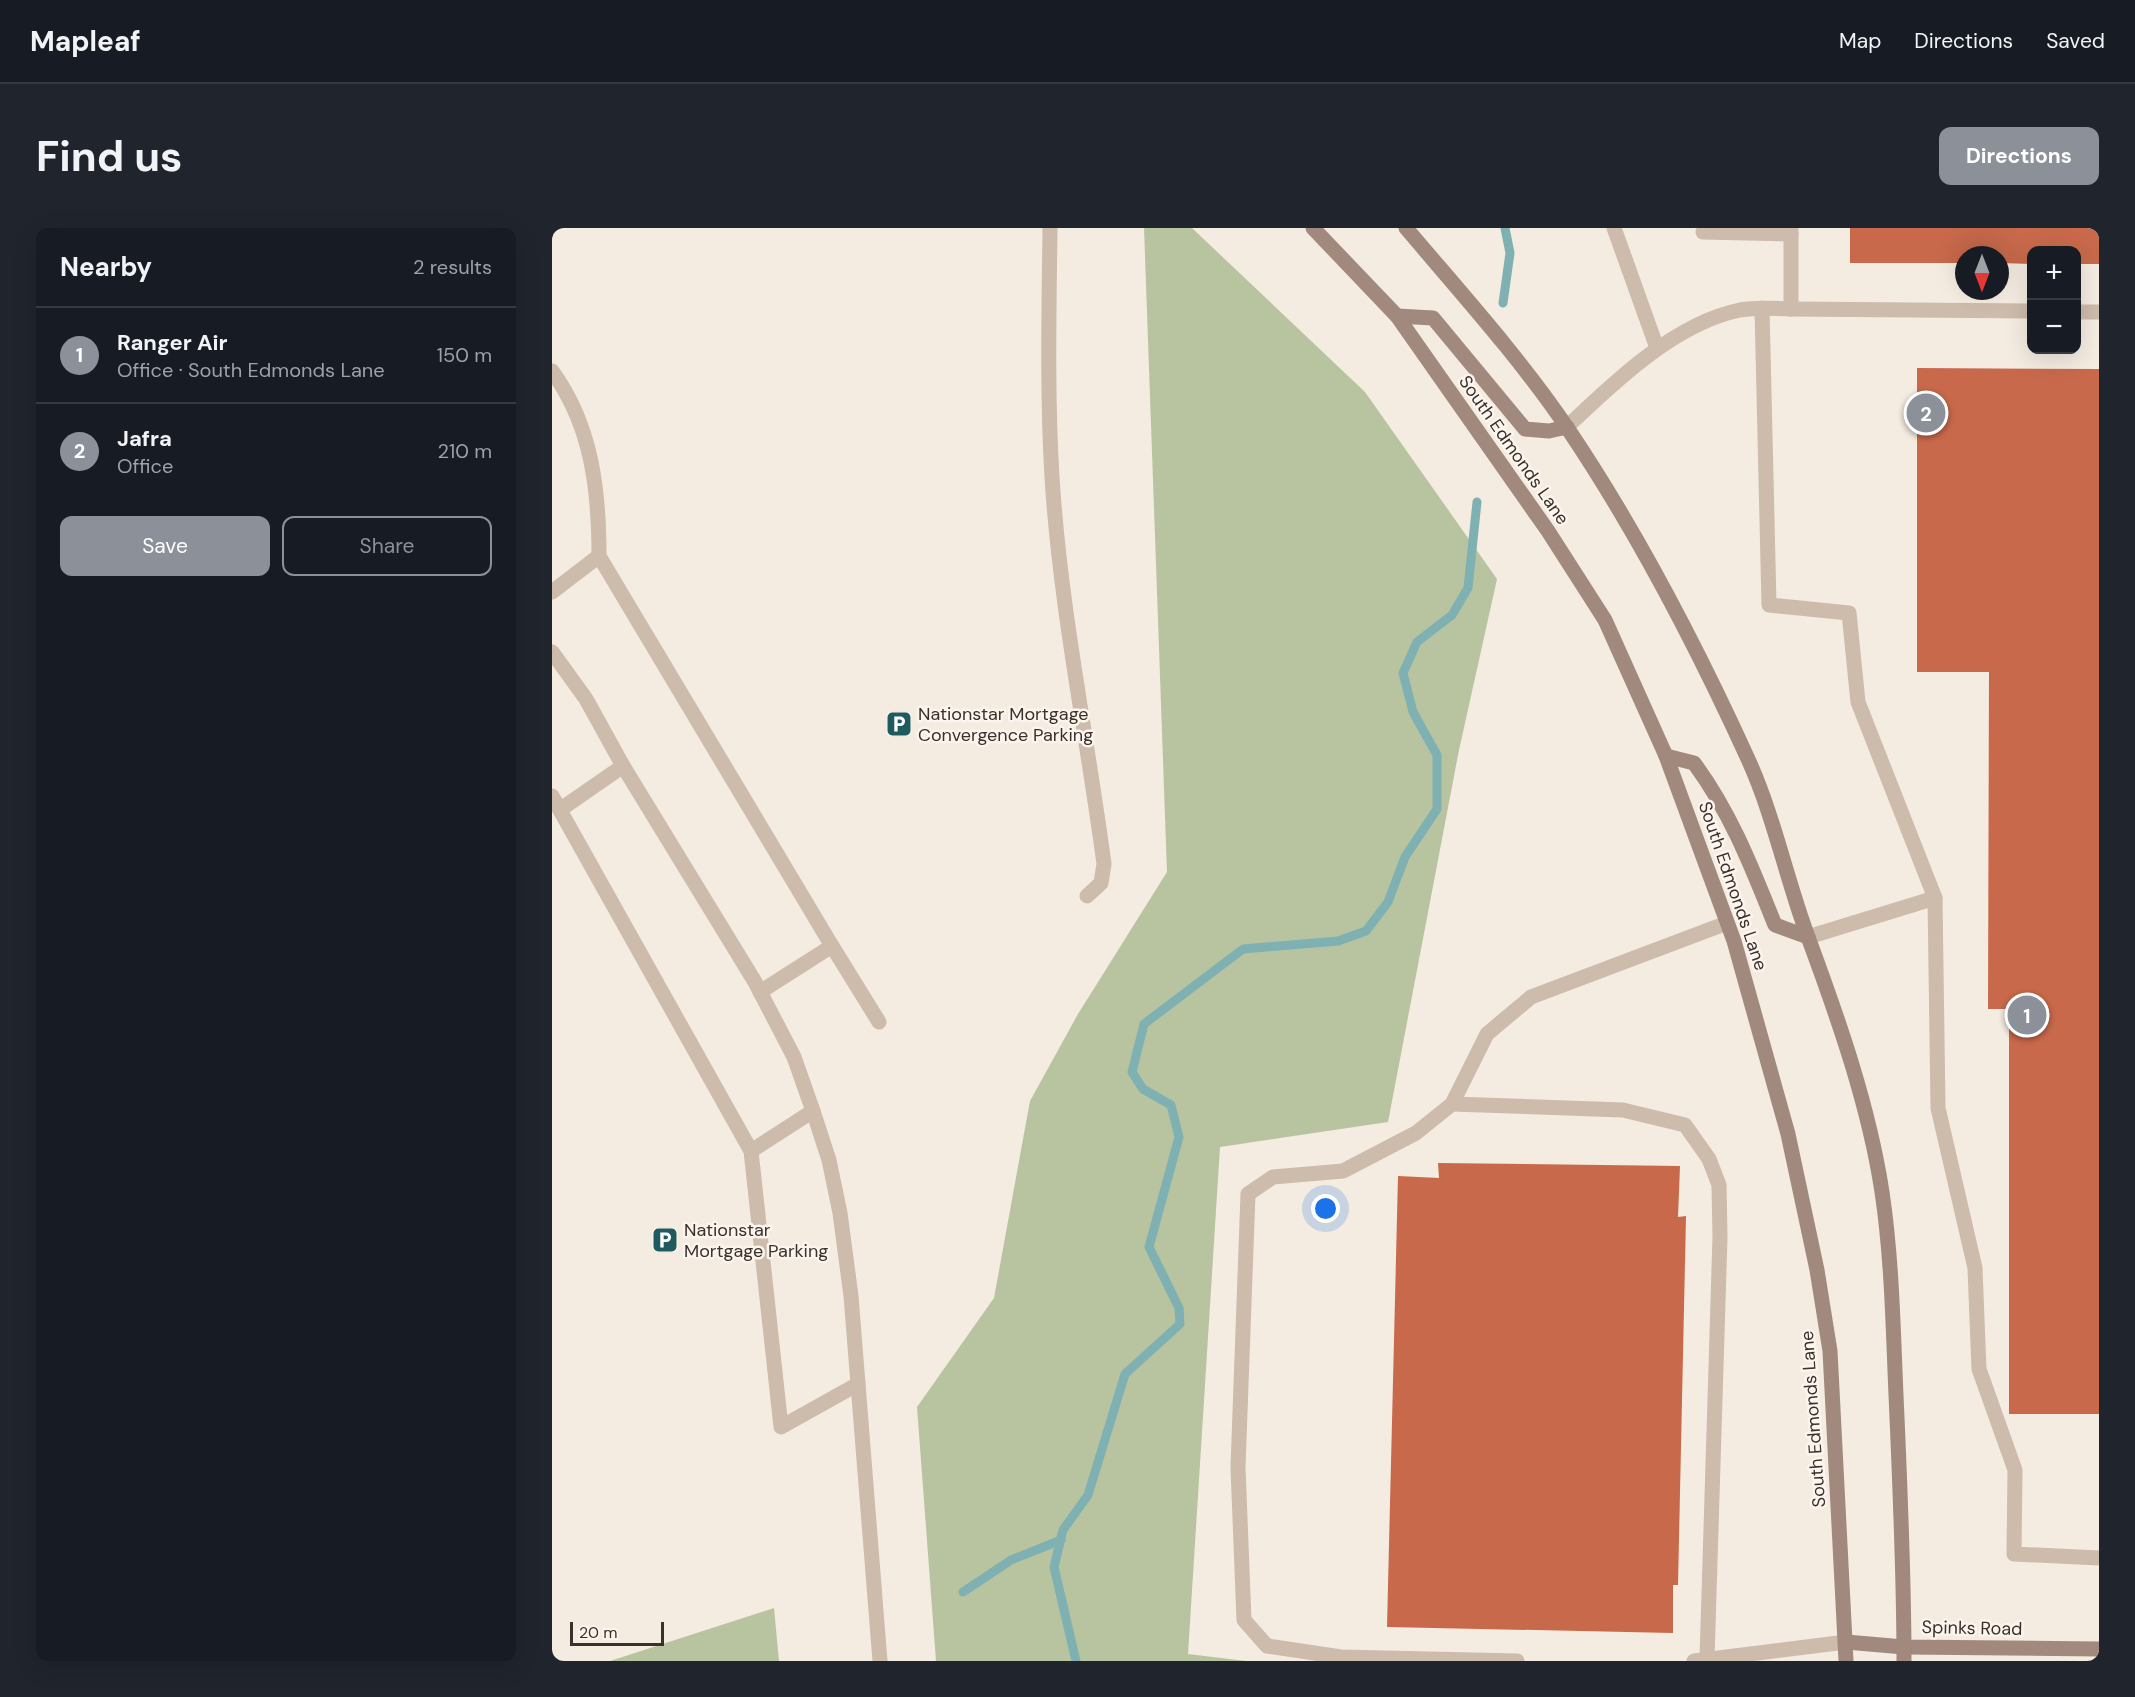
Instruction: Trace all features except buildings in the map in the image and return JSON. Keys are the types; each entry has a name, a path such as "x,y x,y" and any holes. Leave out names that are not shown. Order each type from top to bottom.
{"main road":[{"name":"South Edmonds Lane","path":"1313,228 1397,316 1548,531 1605,620 1666,756 1727,923 1788,1134 1830,1350 1846,1661"},
{"path":"1406,228 1492,330 1567,427 1655,568 1750,761 1808,937 1833,1002 1870,1135 1882,1191 1891,1282 1904,1654"},
{"path":"1397,316 1433,318 1525,429 1549,431 1567,427"},
{"path":"1666,756 1694,763 1717,793 1739,834 1775,925 1808,937"},
{"name":"Spinks Road","path":"1846,1642 1904,1654 2099,1649"}],"street":[{"path":"1050,228 1049,378 1052,478 1067,615 1104,864 1101,883 1087,896"},
{"path":"1614,228 1656,348"},
{"path":"1704,232 1791,231 1791,309"},
{"path":"1567,427 1611,384 1656,348 1701,325 1739,310 1762,308 2027,311"},
{"path":"1762,308 1769,605 1849,612 1858,702 1935,898 1938,1108 1975,1268 1979,1369 2015,1470 2014,1554 2099,1558"},
{"path":"2081,312 2099,312"},
{"path":"552,371 581,422 593,465 599,513 599,556 879,1022"},
{"path":"552,592 599,556"},
{"path":"552,652 586,699 623,766 711,907 760,992 794,1057 829,1160 840,1213 851,1296 880,1661"},
{"path":"561,809 623,766"},
{"path":"552,796 751,1150 781,1427 858,1384"},
{"path":"1808,937 1935,898"},
{"path":"1517,1661 1341,1657 1267,1646 1244,1620 1238,1467 1248,1194 1273,1177 1343,1171 1416,1133 1452,1104 1487,1034 1532,997 1727,923"},
{"path":"760,992 832,946"},
{"path":"1452,1104 1623,1110 1685,1125 1709,1159 1719,1185 1720,1238 1700,1660 1846,1642"},
{"path":"751,1150 813,1111"}],"green space":[{"path":"1144,228 1192,228 1365,392 1497,579 1459,750 1388,1122 1220,1147 1188,1654 1246,1661 936,1661 917,1407 994,1298 1030,1101 1078,1014 1167,872"},
{"path":"774,1608 779,1661 610,1661"}],"waterway":[{"path":"1503,303 1510,253 1505,228"},
{"path":"1076,1661 1054,1567 1063,1530 1088,1495 1125,1374 1180,1324 1179,1308 1149,1247 1179,1137 1171,1105 1143,1089 1132,1072 1144,1024 1243,949 1338,941 1366,931 1388,902 1405,857 1437,809 1437,755 1413,712 1403,673 1417,642 1452,615 1468,588 1477,502"},
{"path":"963,1592 1011,1560 1061,1540"}],"place":[{"name":"Jafra","path":"1926,413"},
{"name":"Nationstar Mortgage Convergence Parking","path":"899,724"},
{"name":"Ranger Air","path":"2027,1015"},
{"name":"Nationstar Mortgage Parking","path":"665,1240"}]}
